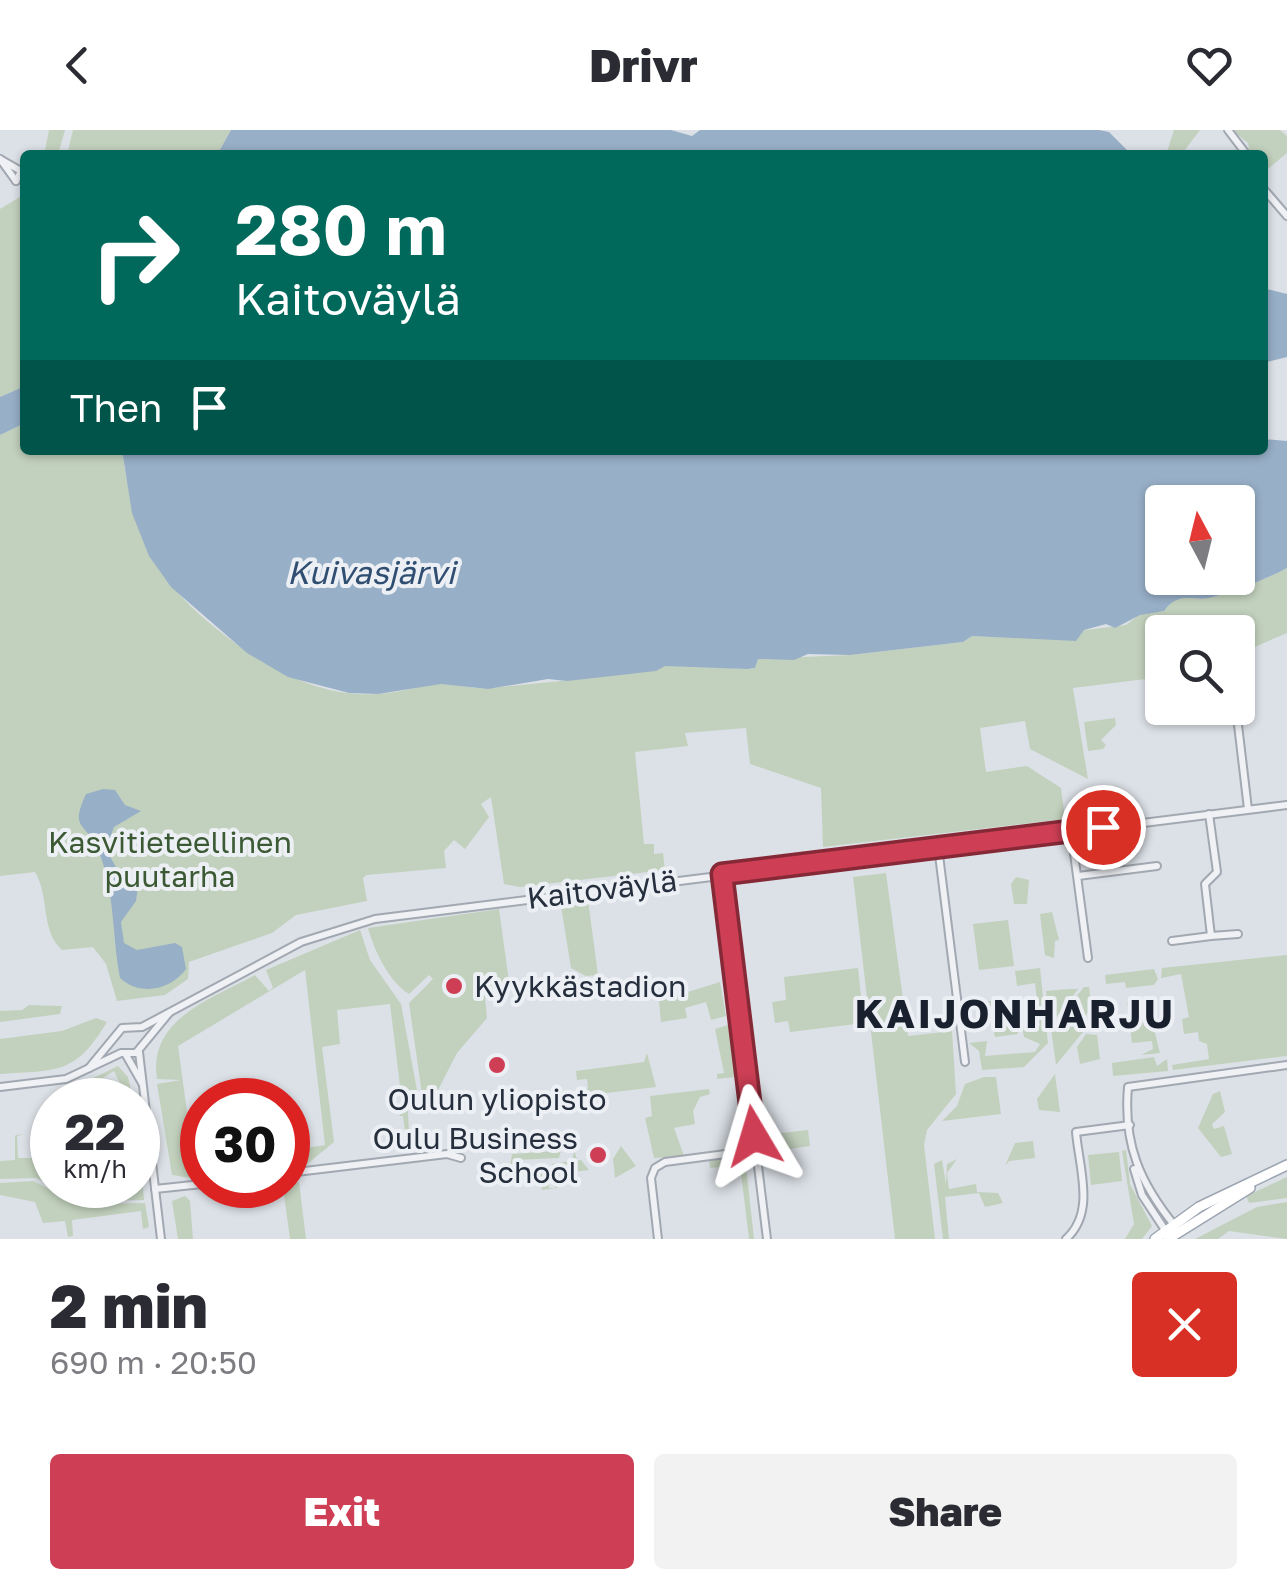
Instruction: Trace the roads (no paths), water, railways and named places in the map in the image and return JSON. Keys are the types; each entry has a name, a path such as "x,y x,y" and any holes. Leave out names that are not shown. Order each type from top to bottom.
{"main road":[{"path":"1155,1239 1171,1232 1199,1206 1287,1166"}],"street":[{"path":"1228,130 1244,150"},
{"path":"1268,194 1287,216"},
{"path":"1238,725 1248,809"},
{"name":"Kaitoväylä","path":"89,1068 122,1028 136,1028 301,942 375,918 1287,804"},
{"path":"1209,814 1217,872 1205,884 1211,936"},
{"path":"1071,831 1088,958"},
{"path":"938,847 965,1062"},
{"path":"1078,876 1157,866"},
{"path":"722,874 767,1239"},
{"path":"1172,941 1238,934"},
{"name":"Kaitoväylä","path":"141,1048 173,1008"},
{"path":"136,1028 142,1078"},
{"path":"114,1040 137,1078"},
{"path":"0,1087 55,1082 141,1048"},
{"path":"1171,1232 1150,1197 1133,1148 1127,1090 1132,1084 1287,1065"},
{"path":"1066,1239 1082,1220 1084,1206 1076,1132 1130,1126"},
{"path":"658,1239 651,1178 658,1165 756,1150"},
{"path":"310,1170 447,1154 461,1158"},
{"path":"157,1208 161,1239"}],"water":[{"path":"231,130 671,130 692,136 700,130 1099,130 1109,132 1127,150 220,150"},
{"path":"1268,289 1287,294 1287,357 1268,362"},
{"path":"20,388 20,425 0,435 0,397"},
{"name":"Kuivasjärvi","path":"1268,439 1287,441 1287,568 1255,582 1255,485 1145,485 1145,595 1219,595 1182,598 1164,611 1140,615 1115,628 1106,624 1084,630 1076,641 972,636 963,642 850,655 758,659 755,668 747,669 665,666 656,671 567,681 548,679 488,689 441,684 378,694 349,693 288,677 247,653 171,587 149,556 132,513 123,455 1268,455"},
{"path":"115,790 125,805 141,811 114,827 106,849 118,871 138,886 136,901 121,922 124,943 137,950 175,943 182,947 186,969 163,986 145,989 120,978 107,878 97,848 79,819 86,794"}],"place":[{"name":"Kyykkästadion","path":"454,986"},
{"name":"Oulun yliopisto","path":"497,1065"},
{"name":"Oulu Business School","path":"598,1155"}],"district":[{"name":"KAIJONHARJU","path":"1015,1013"}],"park label":[{"name":"Kasvitieteellinen puutarha","path":"170,859"}]}
